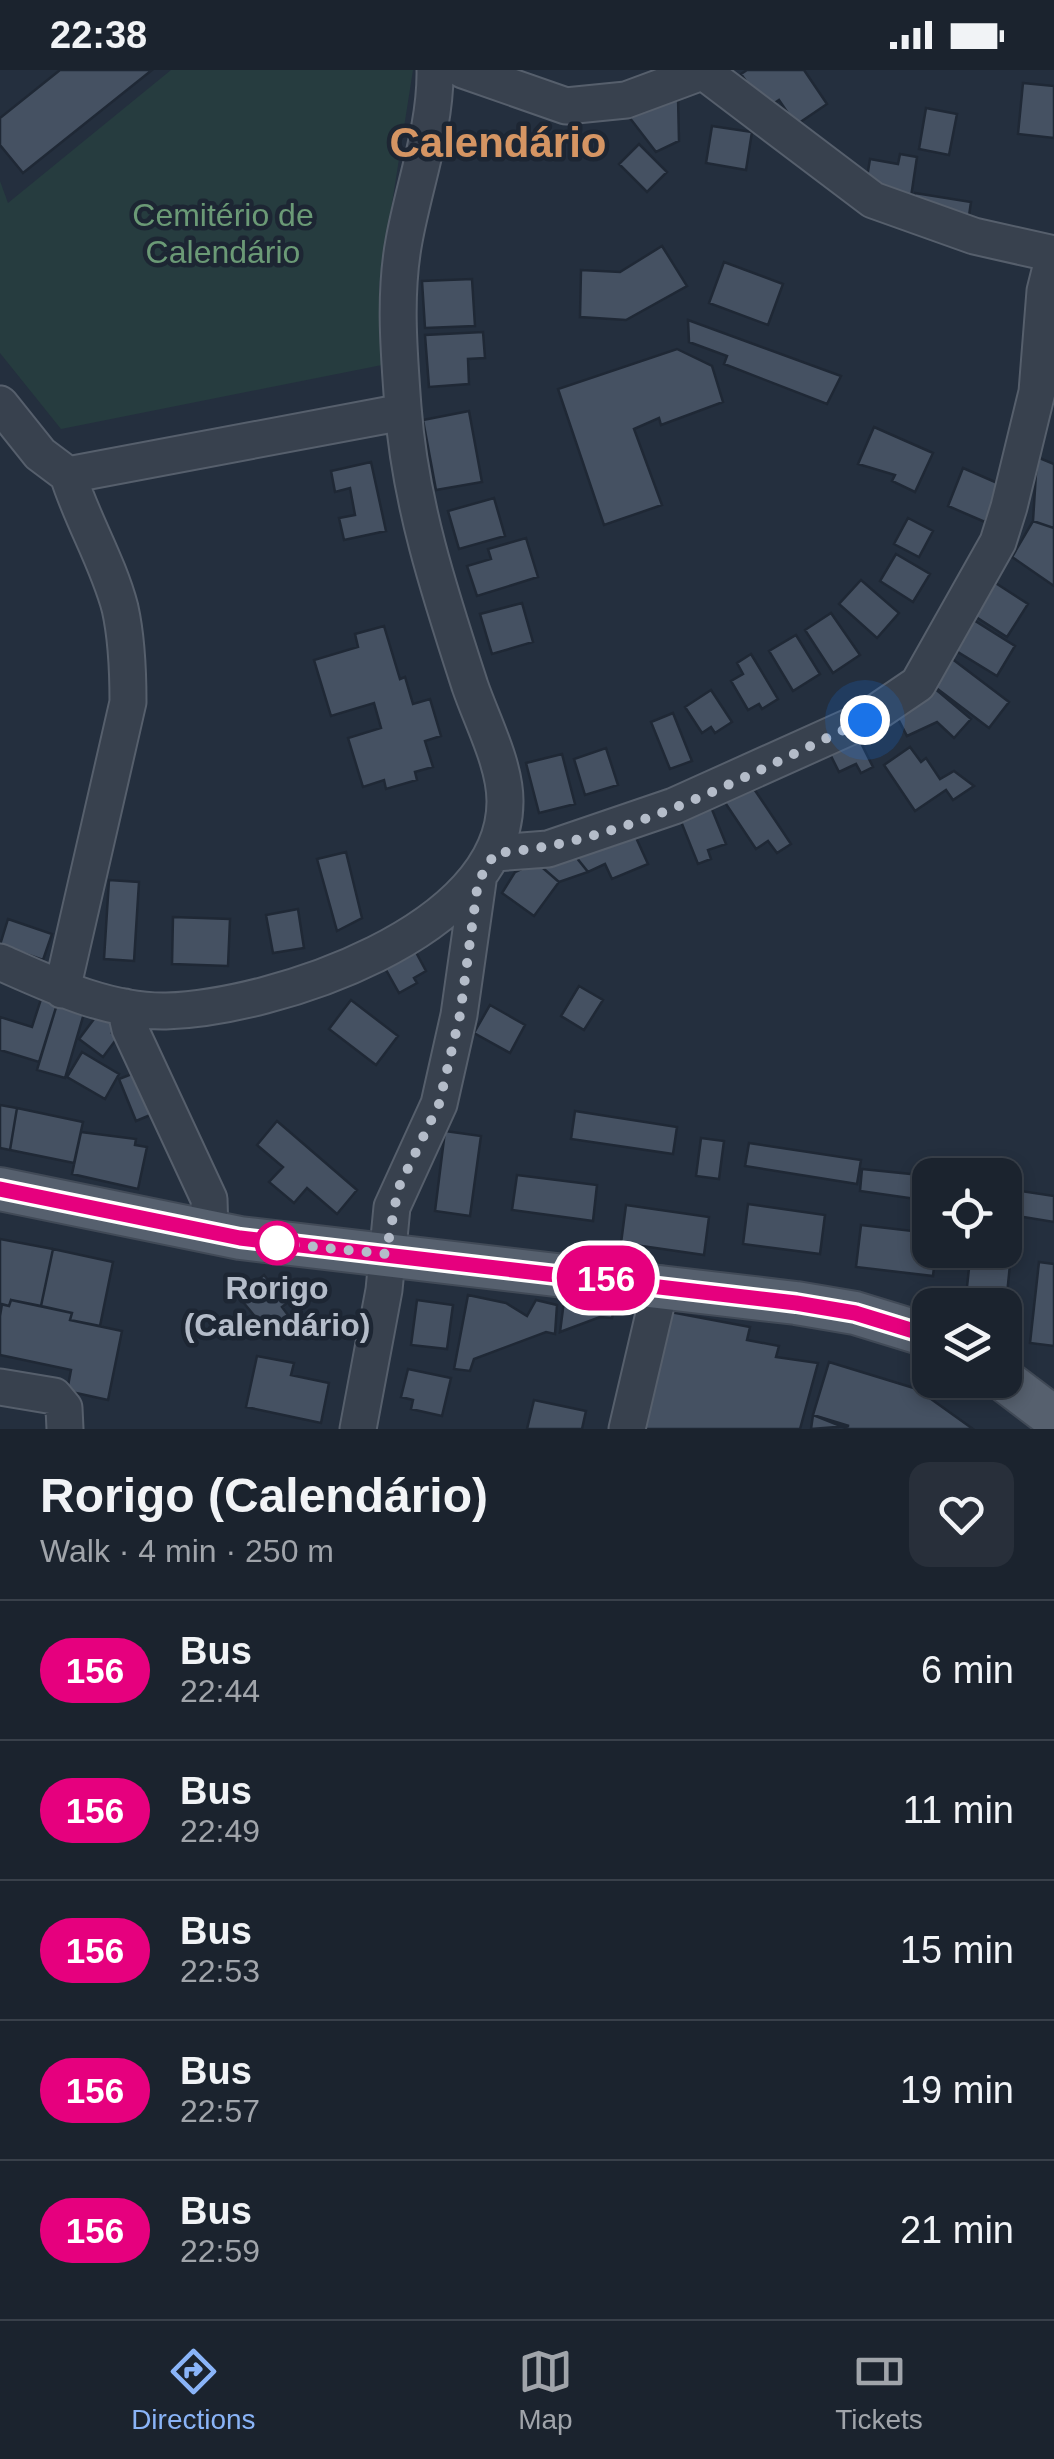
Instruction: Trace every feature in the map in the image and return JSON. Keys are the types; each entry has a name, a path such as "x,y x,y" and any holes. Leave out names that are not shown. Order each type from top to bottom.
{"main road":[{"path":"0,1189 210,1233 661,1284 855,1313 912,1330"},
{"path":"1022,1394 1054,1418"}],"street":[{"path":"358,1429 398,1189 439,1104 487,867 505,800 420,526 403,412 400,266 435,70"},
{"path":"0,962 62,990 124,1007 164,1011 246,1002 289,992 370,957 487,867 674,806 865,720 918,684 998,542 1037,392 1045,291 1054,255 974,236 873,200 706,71 626,100 566,106 463,70"},
{"path":"0,404 40,454 68,475 79,513 120,607 128,702 62,990"},
{"path":"68,475 403,412"},
{"path":"124,1007 130,1028 209,1199 210,1233"},
{"path":"627,1429 661,1284"},
{"path":"0,1387 54,1396 64,1408 65,1429"}],"green space":[{"name":"Cemitério de Calendário","path":"171,70 413,70 379,286 382,365 61,429 0,353 0,181 8,203"}],"building":[{"path":"60,70 152,70 23,173 0,145 0,118"},
{"path":"747,70 804,70 827,104 796,125 779,100 770,106 759,100 741,74"},
{"path":"1023,83 1054,86 1054,138 1018,134"},
{"path":"678,97 679,141 656,152 626,113"},
{"path":"926,108 957,114 949,155 919,149"},
{"path":"712,126 752,132 746,170 706,163"},
{"path":"639,144 667,172 647,192 619,164"},
{"path":"900,154 917,157 911,197 865,190 870,159 898,164"},
{"path":"915,193 971,202 968,223 911,214"},
{"path":"662,246 687,286 626,320 580,317 581,270 620,272"},
{"path":"724,262 783,284 768,325 709,303"},
{"path":"472,279 475,326 425,328 422,281"},
{"path":"688,320 841,376 827,404 724,364 727,356 689,342"},
{"path":"483,332 485,358 468,359 469,384 429,387 425,335"},
{"path":"677,349 712,366 723,402 661,425 659,418 634,429 662,505 604,525 558,389"},
{"path":"469,411 482,482 436,490 423,420"},
{"path":"874,427 933,453 915,492 892,481 895,475 858,464"},
{"path":"1037,457 1054,464 1054,528 1033,521"},
{"path":"371,462 386,531 344,540 339,518 355,515 350,488 335,492 331,471"},
{"path":"963,468 1002,485 985,522 948,506"},
{"path":"494,498 505,536 459,549 448,511"},
{"path":"908,518 933,531 919,557 894,544"},
{"path":"1033,521 1054,528 1054,586 1012,557"},
{"path":"526,538 538,577 477,596 467,566 491,559 488,549"},
{"path":"896,554 930,574 913,602 880,581"},
{"path":"861,580 899,613 877,638 839,604"},
{"path":"994,582 1028,604 1007,637 973,615"},
{"path":"522,603 533,642 492,654 480,614"},
{"path":"831,613 860,655 833,673 805,630"},
{"path":"972,619 1015,646 997,676 953,649"},
{"path":"384,626 400,679 405,677 413,704 430,699 441,736 425,741 433,767 415,772 417,780 386,789 384,780 363,787 348,738 381,728 374,703 331,716 314,660 358,647 355,634"},
{"path":"796,635 820,674 793,691 769,651"},
{"path":"751,654 778,699 762,709 759,704 748,710 731,681 743,674 737,663"},
{"path":"951,658 1009,702 989,728 931,684"},
{"path":"933,687 971,719 954,738 937,722 907,736 896,715"},
{"path":"711,690 732,722 715,733 711,727 702,733 685,707"},
{"path":"673,713 692,761 670,769 651,722"},
{"path":"857,735 873,767 861,773 856,764 839,772 828,750"},
{"path":"910,747 921,762 926,758 940,779 954,771 974,786 953,800 946,790 915,811 884,765"},
{"path":"606,748 618,785 585,795 574,759"},
{"path":"562,754 575,804 539,813 526,763"},
{"path":"748,780 791,844 777,853 768,841 756,849 722,798"},
{"path":"711,807 726,844 708,850 711,859 698,864 680,819"},
{"path":"633,831 648,864 612,879 605,864 588,872 572,852"},
{"path":"346,852 362,918 337,931 317,859"},
{"path":"572,852 588,872 559,882 536,862"},
{"path":"536,862 559,882 534,916 502,893 515,872"},
{"path":"109,880 139,882 134,961 104,959"},
{"path":"298,909 304,948 273,953 266,915"},
{"path":"173,917 230,919 228,966 172,964"},
{"path":"8,919 52,934 43,960 0,945"},
{"path":"411,943 426,971 414,978 417,983 399,993 380,959"},
{"path":"579,986 603,1000 584,1030 561,1016"},
{"path":"42,996 58,1001 39,1062 0,1050 0,1017 32,1027"},
{"path":"351,1000 398,1036 376,1065 329,1029"},
{"path":"58,1001 85,1010 65,1078 37,1070"},
{"path":"490,1005 525,1025 510,1053 474,1033"},
{"path":"103,1007 121,1020 112,1033 118,1037 103,1057 79,1039"},
{"path":"82,1052 119,1074 105,1099 67,1077"},
{"path":"142,1070 160,1111 136,1121 119,1079"},
{"path":"0,1105 17,1108 10,1150 0,1148"},
{"path":"17,1108 83,1122 74,1163 10,1150"},
{"path":"575,1111 677,1127 673,1154 571,1139"},
{"path":"277,1121 357,1190 337,1214 307,1188 294,1203 269,1182 283,1167 257,1145"},
{"path":"445,1131 481,1136 470,1216 435,1211"},
{"path":"81,1132 136,1139 135,1145 147,1147 138,1189 72,1174"},
{"path":"701,1138 724,1141 719,1179 696,1176"},
{"path":"749,1143 861,1160 857,1184 745,1166"},
{"path":"862,1169 912,1174 912,1198 860,1191"},
{"path":"517,1175 597,1185 593,1221 512,1210"},
{"path":"1022,1191 1054,1196 1054,1222 1022,1217"},
{"path":"748,1204 825,1215 820,1254 743,1244"},
{"path":"626,1205 709,1217 704,1255 621,1243"},
{"path":"861,1225 912,1231 912,1268 934,1268 933,1276 856,1267"},
{"path":"0,1239 53,1249 41,1306 11,1300 9,1306 0,1304"},
{"path":"53,1249 113,1262 100,1326 70,1320 72,1313 41,1306"},
{"path":"1039,1262 1054,1264 1054,1346 1030,1343"},
{"path":"969,1268 1010,1268 1008,1288 967,1288"},
{"path":"264,1275 287,1303 282,1307 288,1315 268,1332 238,1296"},
{"path":"565,1293 617,1298 612,1318 600,1317 560,1332"},
{"path":"468,1295 506,1303 527,1316 536,1300 557,1305 555,1334 546,1332 474,1359 470,1371 454,1369"},
{"path":"11,1300 72,1313 70,1320 122,1331 108,1400 67,1391 71,1370 0,1355 2,1304 9,1306"},
{"path":"417,1300 453,1305 447,1349 411,1345"},
{"path":"665,1311 750,1327 747,1340 779,1346 776,1357 818,1363 800,1429 636,1429"},
{"path":"257,1356 294,1363 291,1375 329,1383 321,1423 246,1407"},
{"path":"829,1362 912,1387 912,1398 930,1398 973,1429 848,1429 813,1415"},
{"path":"408,1369 451,1378 442,1416 411,1409 413,1400 401,1397"},
{"path":"534,1400 586,1411 582,1429 527,1429"},
{"path":"813,1415 849,1426 811,1429"}],"bus line":[{"name":"156","path":"0,1189 240,1238 661,1284 855,1313 912,1330"}],"place":[{"name":"Rorigo (Calendário)","path":"277,1243"}],"district":[{"name":"Calendário","path":"498,142"}],"route":[{"path":"277,1243 386,1254 398,1189 439,1104 460,1015 478,882 495,853 548,849 674,806 865,720"}]}
